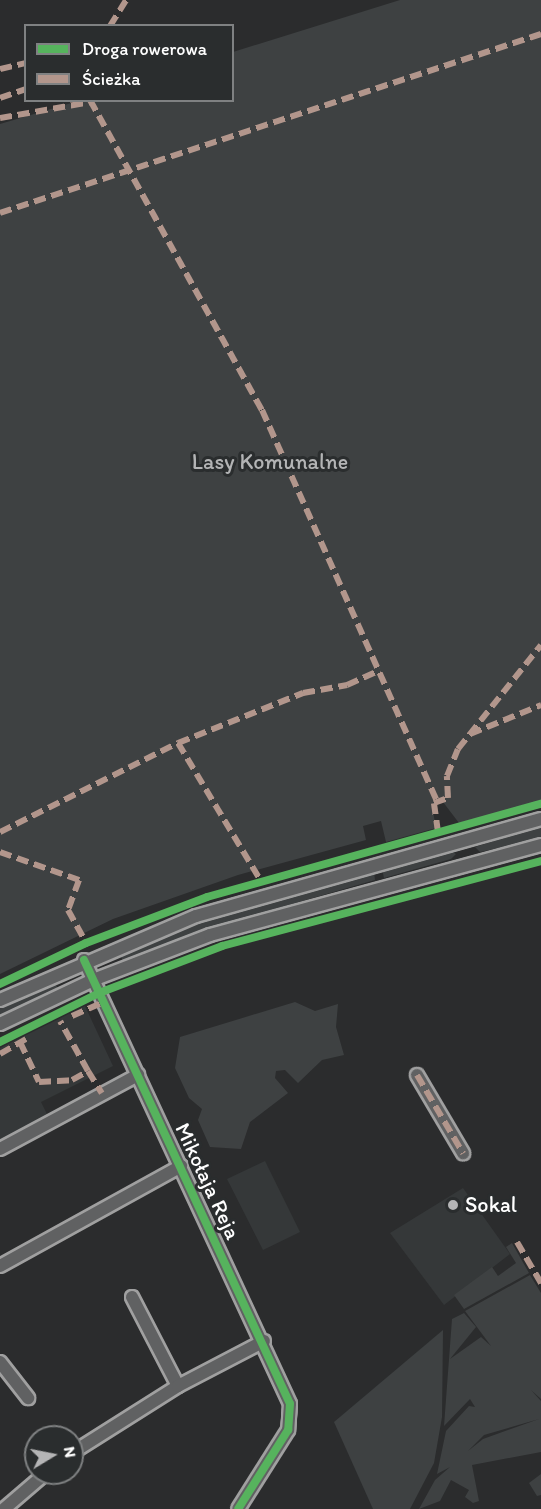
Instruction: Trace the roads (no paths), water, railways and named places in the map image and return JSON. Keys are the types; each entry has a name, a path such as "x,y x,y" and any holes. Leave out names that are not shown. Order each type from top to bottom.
{"street":[{"path":"0,1000 84,960 224,907 541,819"},
{"path":"462,841 467,862"},
{"path":"0,1024 93,980 252,921 467,862 541,845"},
{"name":"Mikołaja Reja","path":"84,960 285,1389 291,1420 238,1509"},
{"path":"0,1149 138,1075"},
{"path":"417,1075 463,1154"},
{"path":"0,1266 181,1166"},
{"path":"132,1297 178,1386"},
{"path":"84,1445 178,1386 264,1341"},
{"path":"0,1362 28,1398"},
{"path":"4,1509 32,1485"}],"place":[{"name":"Sokal","path":"453,1205"}],"park label":[{"name":"Lasy Komunalne","path":"270,462"}]}
